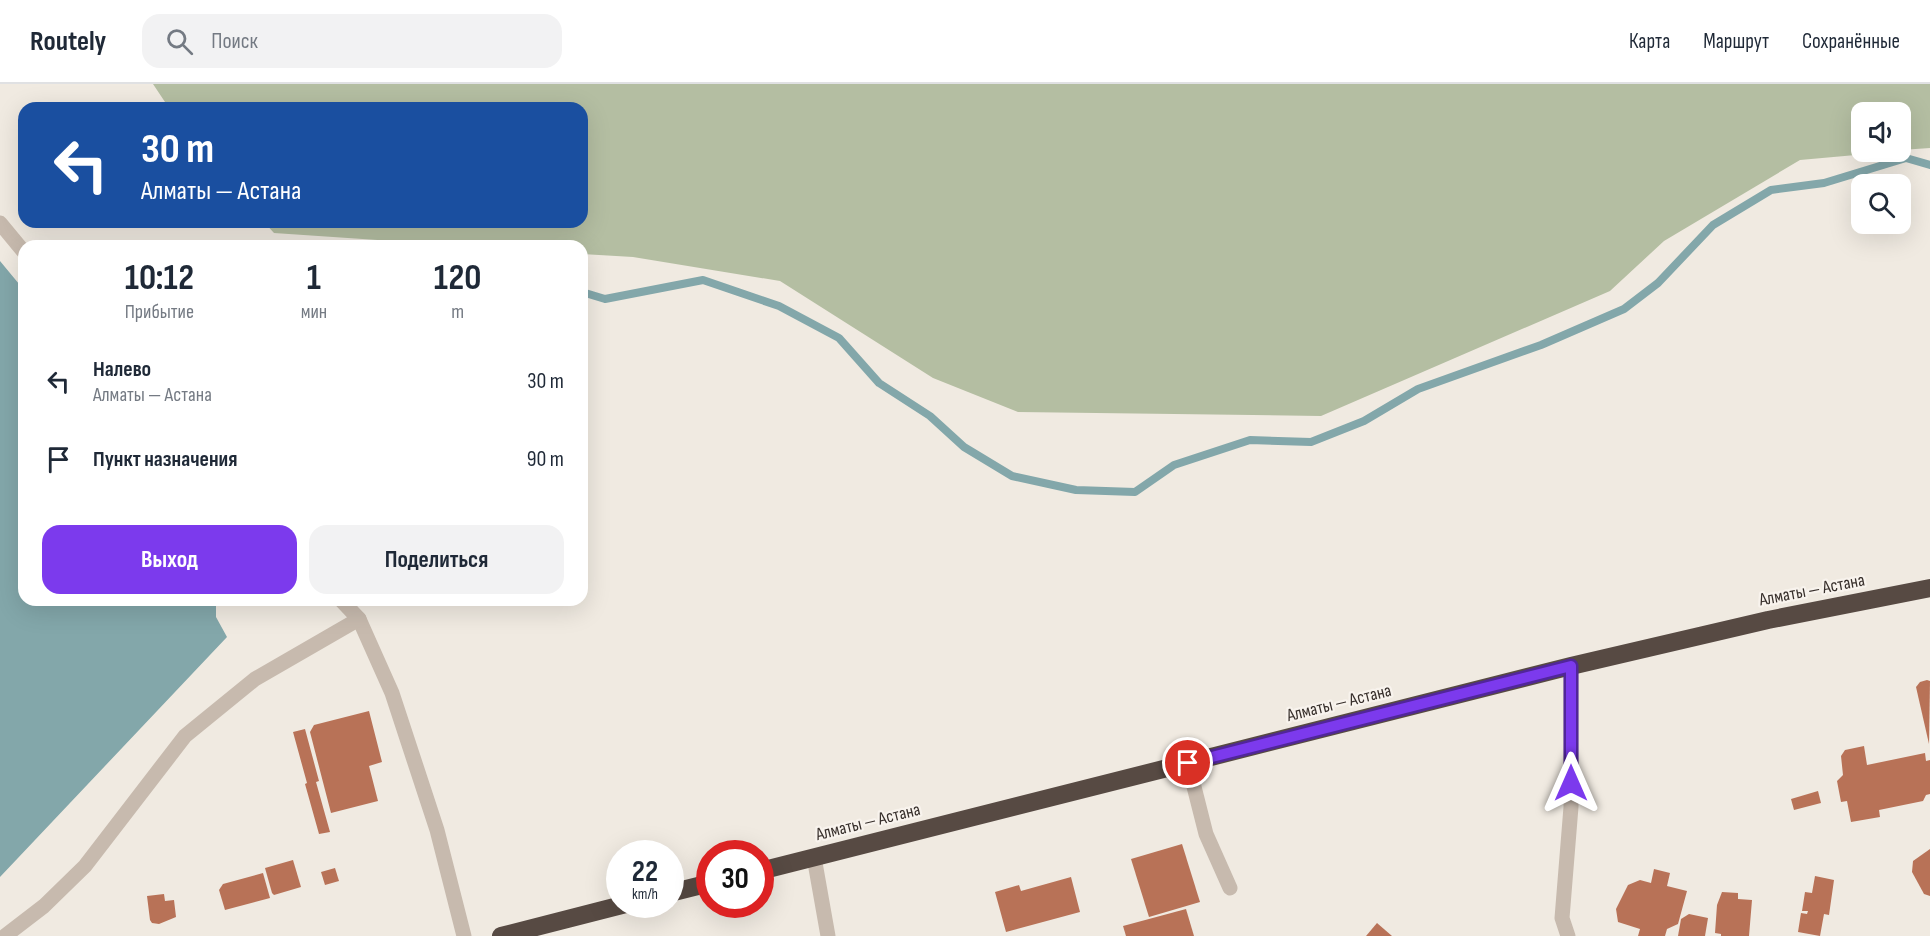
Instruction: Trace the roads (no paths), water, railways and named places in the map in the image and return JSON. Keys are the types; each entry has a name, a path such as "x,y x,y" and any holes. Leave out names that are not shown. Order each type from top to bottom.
{"highway":[{"name":"Алматы — Астана","path":"774,867 1571,666 1768,620 1930,588"},
{"path":"501,936 606,909"}],"street":[{"path":"0,223 18,245"},
{"path":"347,606 359,619 392,693 437,830 464,936"},
{"path":"5,936 44,906 85,866 185,736 255,679 359,619"},
{"path":"1568,936 1562,918 1571,807 1571,666"},
{"path":"1188,763 1206,834 1230,888"},
{"path":"814,857 828,936"}],"water":[{"path":"0,261 18,283 18,606 216,606 216,617 227,637 0,877"}],"waterway":[{"path":"588,294 605,299 703,280 779,306 839,338 879,383 930,416 964,447 1012,476 1076,490 1135,492 1174,465 1250,440 1311,442 1364,421 1418,389 1541,345 1624,309 1658,283 1713,225 1771,190 1824,183 1906,158 1930,165"}]}
